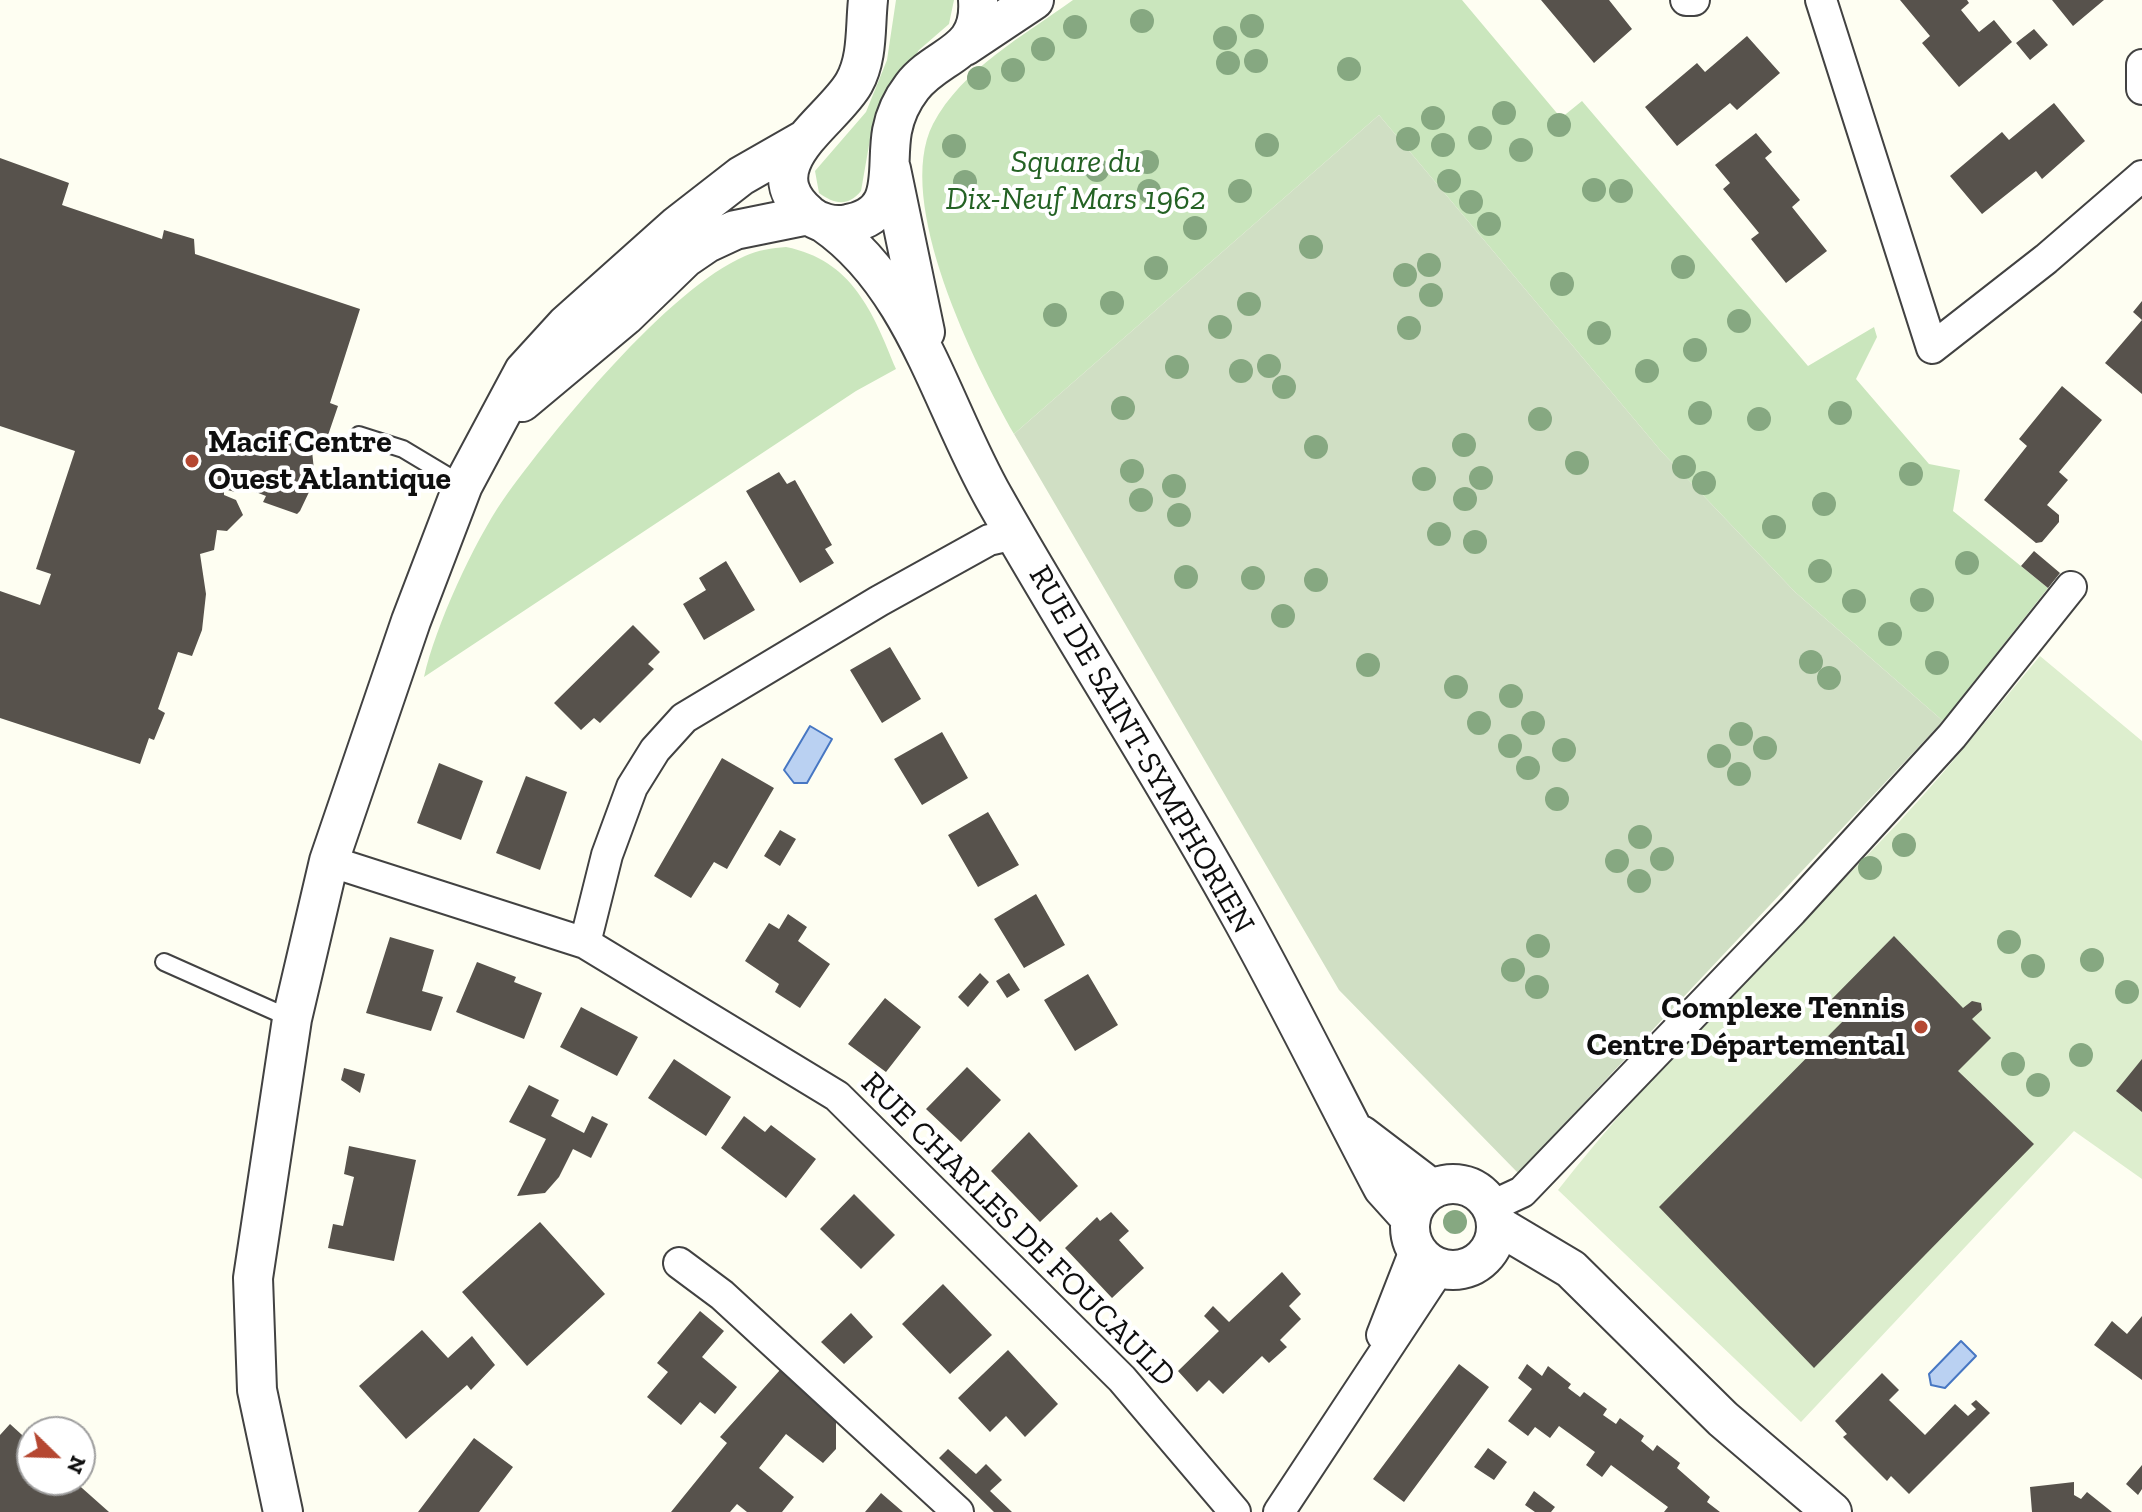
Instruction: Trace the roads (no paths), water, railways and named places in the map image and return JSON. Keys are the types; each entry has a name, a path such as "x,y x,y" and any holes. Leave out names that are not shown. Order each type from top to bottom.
{"street":[{"path":"965,46 974,30 978,0"},
{"path":"495,424 625,316 685,258 707,243 757,224 816,219 859,222 874,213 885,199 891,182 892,130 900,106 914,85 1034,0"},
{"path":"1686,0 1694,0"},
{"path":"1821,0 1932,348 2046,259 2142,176"},
{"path":"816,219 797,202 789,171 793,155 804,140 855,82 863,60 867,4"},
{"path":"2142,65 2142,89"},
{"path":"283,1512 257,1390 253,1278 292,1019 329,861 406,634 463,485 524,371 566,325 632,263 741,176 804,140"},
{"name":"RUE DE SAINT-SYMPHORIEN","path":"890,165 932,370"},
{"name":"RUE DE SAINT-SYMPHORIEN","path":"816,219 844,237 871,265 932,370 975,464 1240,914 1383,1188 1425,1231"},
{"path":"585,943 607,855 632,787 655,750 684,718 879,601 989,540 1015,534"},
{"path":"1425,1231 1463,1269 1522,1192 1792,911 1952,736 2071,587"},
{"name":"RUE CHARLES DE FOUCAULD","path":"329,861 585,943 837,1096 1122,1379 1235,1512"},
{"path":"1279,1512 1367,1375 1425,1231 1459,1183 1472,1187 1491,1230 1540,1262 1571,1269 1723,1419 1832,1512"},
{"path":"679,1263 722,1295 958,1512"}],"lane":[{"path":"359,435 403,449 463,485"},
{"path":"164,962 292,1019"}],"water":[{"path":"810,726 832,739 807,783 794,783 784,770"},
{"path":"1961,1341 1976,1356 1945,1388 1931,1385 1929,1374"}],"place":[{"name":"Macif Centre Ouest Atlantique","path":"192,461"},
{"name":"Complexe Tennis Centre Départemental","path":"1921,1027"}],"park label":[{"name":"Square du Dix-Neuf Mars 1962","path":"1076,182"}]}
